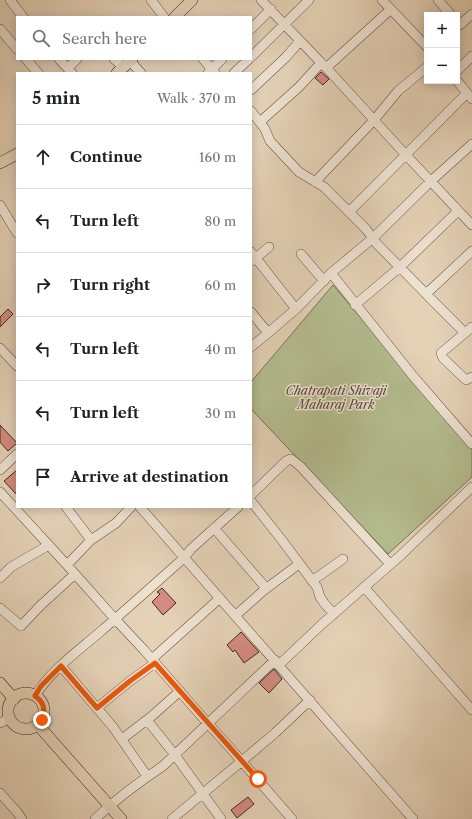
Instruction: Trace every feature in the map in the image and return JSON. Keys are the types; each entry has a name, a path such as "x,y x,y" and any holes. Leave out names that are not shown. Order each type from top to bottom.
{"main road":[{"path":"175,16 192,0"},
{"path":"0,163 16,155"},
{"path":"0,682 14,699"},
{"path":"24,694 30,694 40,699 43,704 44,715 38,725 27,729 5,721 9,715 9,709 14,699 19,695 24,694"},
{"path":"38,725 121,819"}],"street":[{"path":"10,0 22,16"},
{"path":"151,0 163,16"},
{"path":"261,0 472,225"},
{"path":"252,55 309,0"},
{"path":"438,0 448,12"},
{"path":"260,122 389,4 424,44"},
{"path":"252,28 270,9"},
{"path":"460,25 472,14"},
{"path":"0,29 16,48"},
{"path":"252,89 300,41"},
{"path":"460,68 472,56"},
{"path":"27,60 37,72"},
{"path":"60,60 70,71 76,60"},
{"path":"116,60 139,72"},
{"path":"204,60 212,72 221,60"},
{"path":"235,72 247,60"},
{"path":"315,182 374,120 398,91 424,69"},
{"path":"350,212 405,154 469,96 459,84"},
{"path":"252,112 265,129 270,141 299,172 324,187 350,212 426,294 469,330 441,353 443,358 466,380 471,379"},
{"path":"252,346 296,309 331,273 373,238 431,181 472,144"},
{"path":"0,205 16,232"},
{"path":"355,305 400,267 458,211"},
{"path":"269,247 252,257 296,309"},
{"path":"426,294 472,251"},
{"path":"301,254 324,281"},
{"path":"331,273 413,376 472,444"},
{"path":"252,313 268,333"},
{"path":"0,348 16,365"},
{"path":"0,470 16,455"},
{"path":"252,493 286,461 291,459 300,466 390,564"},
{"path":"95,819 109,806 163,766 208,723 390,564 472,487"},
{"path":"0,492 180,691 292,819"},
{"path":"252,496 281,539 317,587 320,597 324,603 334,614"},
{"path":"67,508 91,540"},
{"path":"67,565 91,540 116,523 130,508"},
{"path":"141,508 413,819"},
{"path":"35,696 41,686 61,666 185,557 191,549 237,508"},
{"path":"214,528 266,588"},
{"path":"0,578 11,567 48,545"},
{"path":"312,581 343,558"},
{"path":"236,616 266,588 299,564"},
{"path":"0,608 21,626 41,605 75,574"},
{"path":"364,587 472,710"},
{"path":"97,708 153,661 220,598"},
{"path":"61,666 113,727 148,776"},
{"path":"122,739 147,720 180,691"},
{"path":"172,819 275,733 310,700"},
{"path":"147,720 175,755 221,819"},
{"path":"0,793 18,812 22,819"}],"green space":[{"name":"Chatrapati Shivaji Maharaj Park","path":"333,285 472,449 472,477 388,554 252,410 252,381"}],"building":[{"path":"321,72 329,79 323,85 315,78"},
{"path":"8,309 13,314 0,327 0,317"},
{"path":"0,425 16,442 16,444 8,451 0,442"},
{"path":"16,471 16,494 4,481"},
{"path":"162,588 176,603 163,615 152,602 160,594 157,592"},
{"path":"241,632 259,652 244,663 235,650 233,652 227,645"},
{"path":"274,669 282,679 269,693 259,683"},
{"path":"248,797 254,804 237,818 231,810"}],"route":[{"path":"42,720 44,715 43,704 40,699 35,696 41,686 61,666 97,708 155,663 258,779"}]}
